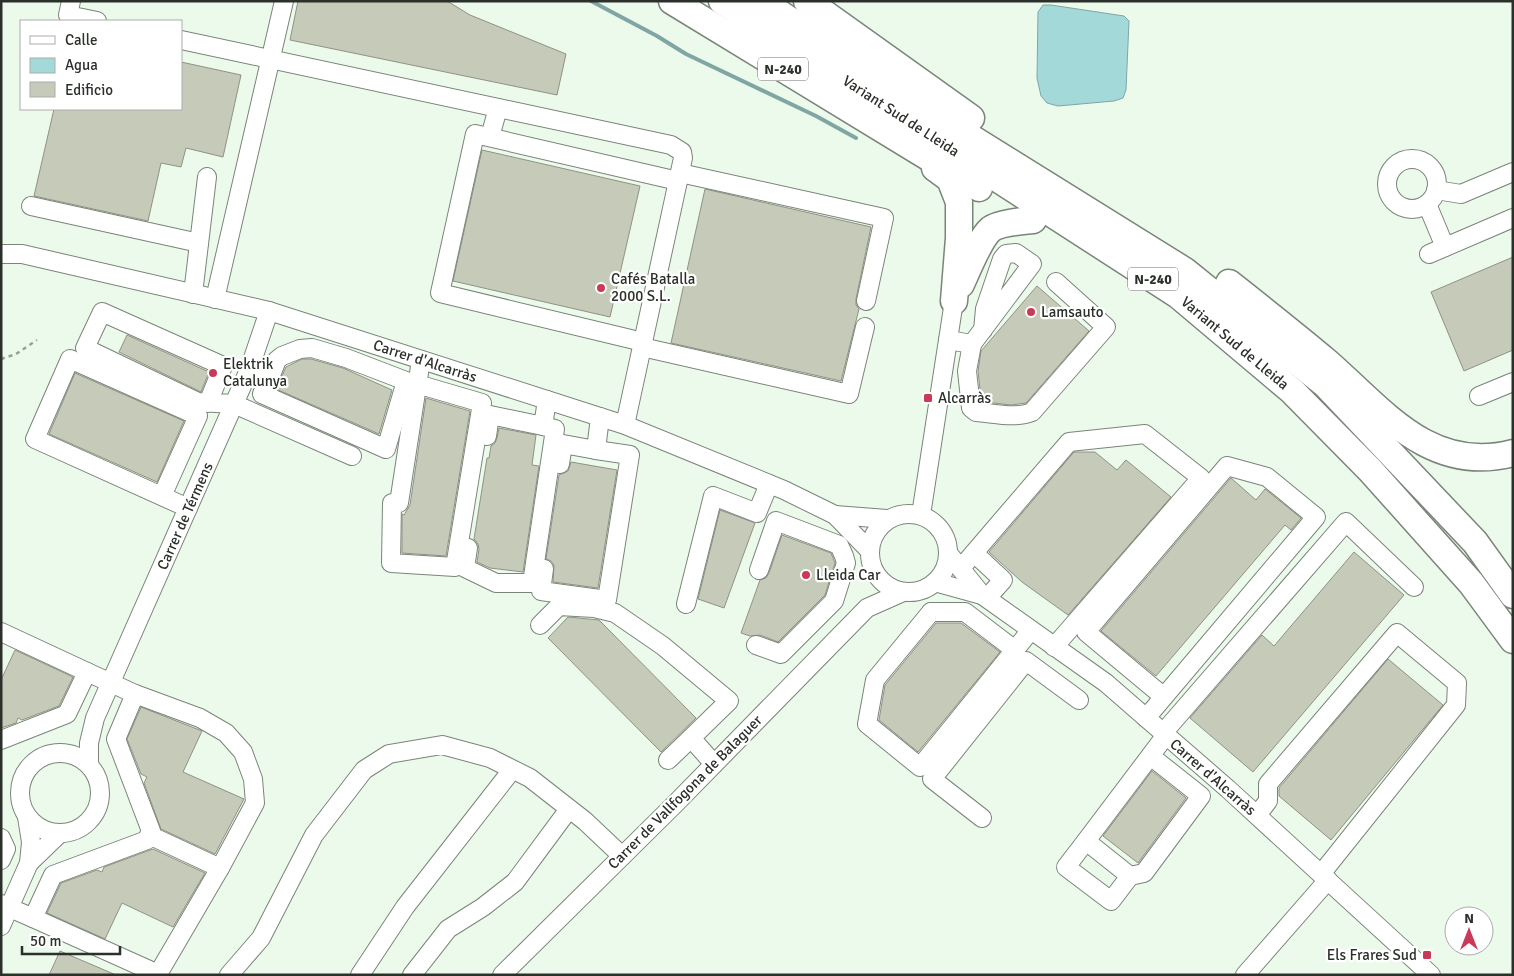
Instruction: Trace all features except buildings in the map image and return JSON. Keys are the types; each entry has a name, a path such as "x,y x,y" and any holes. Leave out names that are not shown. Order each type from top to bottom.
{"highway":[{"name":"N-240","path":"672,1 1177,308 1292,390"},
{"name":"Variant Sud de Lleida","path":"722,1 1178,296 1292,390 1370,470 1471,583 1513,640"},
{"name":"Variant Sud de Lleida","path":"761,1 900,93 1185,271 1326,385 1475,542 1513,596"},
{"name":"N-240","path":"807,1 1185,271"},
{"path":"895,137 950,179 959,202 959,238 954,301"},
{"path":"1060,181 1206,265 1296,335 1400,428 1422,442 1436,449 1467,456 1490,457 1513,453"},
{"path":"954,301 977,249 991,229 1032,220"}],"street":[{"path":"215,299 284,1"},
{"path":"69,8 95,20"},
{"path":"182,40 676,147 683,155 679,177 625,424"},
{"path":"490,137 498,108"},
{"path":"864,327 849,394 440,293 475,134 884,218 866,301"},
{"path":"1445,247 1432,197 1461,194 1513,172"},
{"path":"193,294 207,177"},
{"path":"30,206 198,243"},
{"path":"1429,254 1513,218"},
{"name":"Carrer d'Alcarràs","path":"1,254 22,254 268,311 625,424 768,484 835,515 869,550"},
{"path":"948,340 977,337 967,371 971,408 976,412 1013,415 1024,415 1032,412 1106,327 1056,282"},
{"path":"921,515 954,301"},
{"name":"Carrer de Térmens","path":"88,764 89,743 95,718 248,374 268,311"},
{"path":"268,380 223,366 102,312 85,348 198,402 234,404 352,456"},
{"path":"312,348 346,358 406,381 386,449 262,394 268,380 282,356 300,349 312,348"},
{"path":"162,496 198,416 70,359 35,439 188,508"},
{"path":"417,384 482,403 455,567 391,563 392,503 398,503 417,384 421,360"},
{"path":"208,403 223,366"},
{"path":"1479,396 1513,382"},
{"path":"543,426 547,400"},
{"path":"490,415 543,426 555,429 532,583 496,583 465,568 490,415"},
{"path":"596,450 600,416"},
{"path":"960,568 1069,442 1145,434 1202,478 1054,647"},
{"path":"563,444 596,450 630,456 607,600 541,591 563,444"},
{"path":"1146,718 1164,697 1316,516 1267,477 1227,466 1086,632 1164,697"},
{"path":"686,604 714,496 757,513 768,484"},
{"path":"802,530 811,503"},
{"path":"867,608 903,592 920,590 930,585 944,569 948,553 945,537 935,523 921,515 904,514 887,519 875,532 869,550 870,561 877,577 884,584 903,592"},
{"name":"Carrer d'Alcarràs","path":"835,515 887,519"},
{"path":"756,645 781,654 834,601 846,563 839,545 776,521 760,570"},
{"path":"1216,778 1144,873 1130,876 1111,901 1066,867 1165,734 1346,522 1414,587"},
{"name":"Carrer d'Alcarràs","path":"948,553 984,597 1106,683 1216,778 1431,975"},
{"path":"974,553 1003,580 984,597"},
{"path":"867,608 877,577"},
{"path":"930,585 931,612 875,680 867,724 920,767 1031,630"},
{"name":"Carrer d'Alcarràs","path":"930,585 984,597"},
{"path":"540,625 559,606 594,608 614,614 663,646 729,701 668,760"},
{"name":"Carrer de Vallfogona de Balaguer","path":"502,975 714,764 867,608"},
{"path":"931,612 965,612 1015,650"},
{"path":"816,619 836,640"},
{"path":"1,632 135,694 200,718 226,732 242,752 253,779 255,803 220,868 158,974 6,905"},
{"path":"1245,975 1324,877 1456,706 1457,682 1397,633 1268,784 1268,801 1257,815"},
{"path":"794,641 814,662"},
{"path":"1057,684 1074,660"},
{"path":"982,818 932,779 1026,661 1079,700"},
{"path":"1,740 67,714 87,672"},
{"path":"33,918 53,875 147,840 151,831 116,740 135,694"},
{"name":"Carrer de Térmens","path":"61,753 78,740 95,718"},
{"path":"691,738 714,764"},
{"path":"229,975 261,938 314,835 364,770 389,754 442,745 490,758 530,778 584,821 622,856"},
{"path":"27,817 44,831 59,834 80,829 90,821 97,811 101,798 101,786 96,774 80,758 71,754 61,753 48,755 28,769 22,781 20,793 22,806 27,817 30,842 29,863"},
{"path":"1158,762 1202,796"},
{"path":"360,975 405,908 512,770"},
{"path":"412,975 448,929 484,908 515,882 569,809"},
{"path":"1,926 6,905 29,863 59,834"},
{"path":"149,835 220,868"},
{"path":"1,838 6,849 1,860"},
{"path":"1086,841 1130,876"}],"path":[{"path":"1,359 16,354 37,340"}],"water":[{"path":"1043,5 1124,16 1129,21 1126,90 1123,98 1114,101 1058,106 1047,103 1041,96 1037,78 1038,12"}],"waterway":[{"path":"591,1 657,36 686,54 816,116 856,138"}],"place":[{"name":"Cafés Batalla 2000 S.L.","path":"601,288"},
{"name":"Lamsauto","path":"1031,312"},
{"name":"Elektrik Catalunya","path":"213,373"},
{"name":"Alcarràs","path":"928,398"},
{"name":"Lleida Car","path":"806,575"},
{"name":"Els Frares Sud","path":"1427,955"}]}
